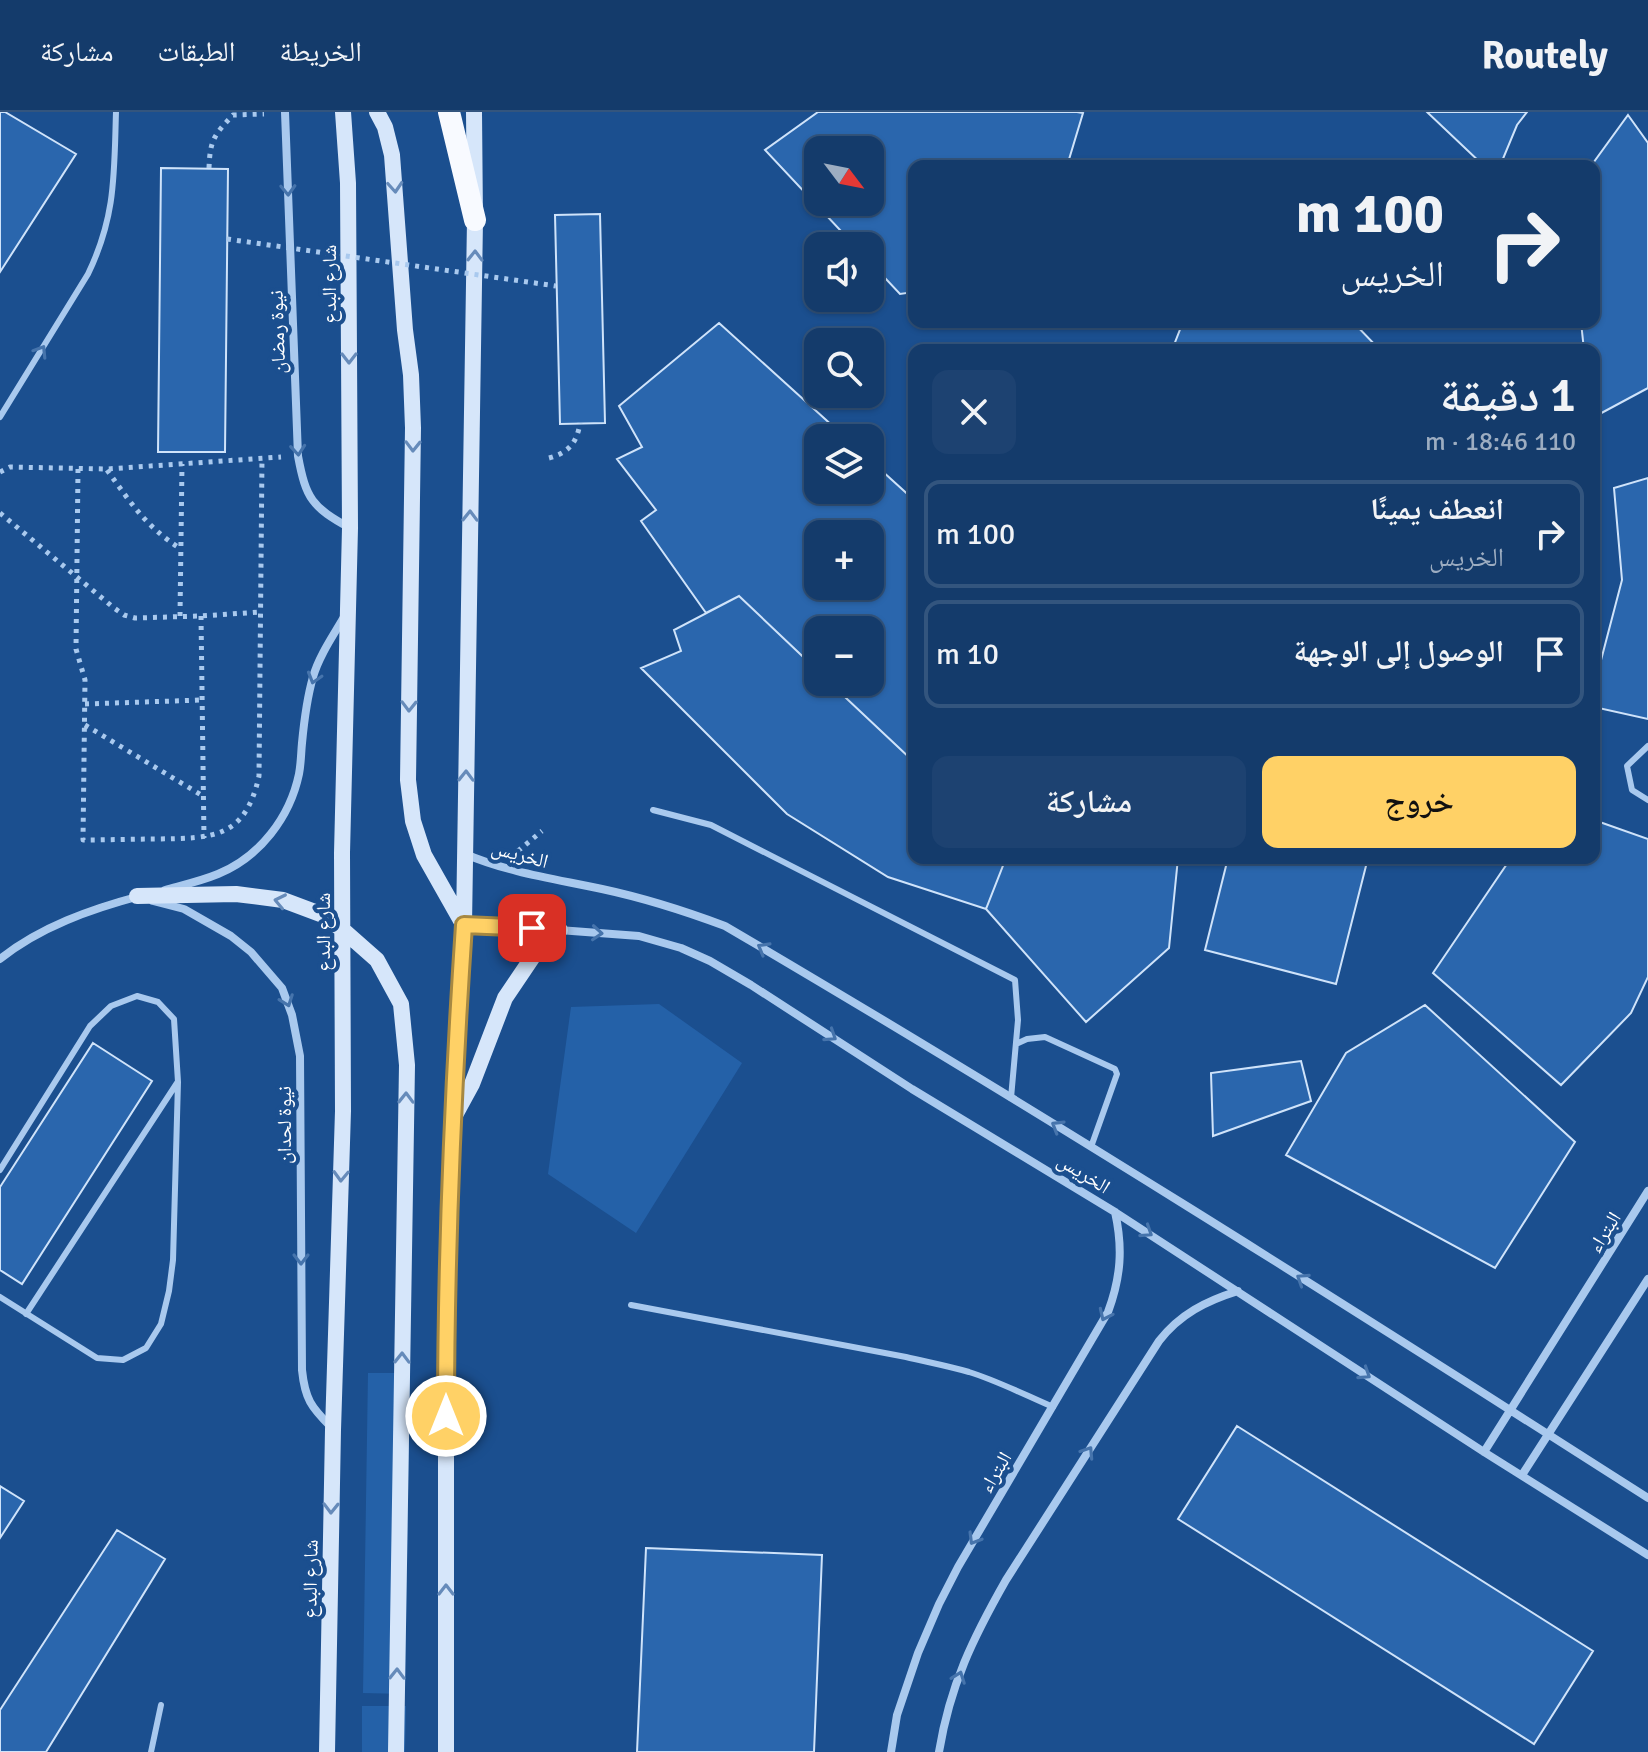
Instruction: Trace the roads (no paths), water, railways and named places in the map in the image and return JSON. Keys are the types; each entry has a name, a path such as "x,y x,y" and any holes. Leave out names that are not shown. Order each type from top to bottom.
{"highway":[{"path":"449,112 475,220"}],"main road":[{"name":"شارع البدع","path":"327,1752 343,1111 342,853 350,528 348,183 343,112"},
{"path":"377,112 385,127 392,155 411,375 408,780 413,821 424,855 464,925"},
{"path":"446,1752 446,1304 452,1121 464,925 474,112"},
{"path":"137,896 236,894 283,900 323,915 377,960 401,1004 407,1065 396,1752"},
{"path":"452,1121 472,1084 505,998 534,955 560,930"}],"street":[{"name":"نيوة رمضان","path":"285,113 298,456 303,484 310,498 325,514 350,528"},
{"path":"1,956 47,930 88,912 217,875 231,868 265,840 283,819 292,799 313,676 349,608"},
{"name":"الخريس","path":"465,854 508,870 602,889 688,912 725,926 933,1049 1648,1498"},
{"name":"نيوة لحدان","path":"137,896 184,909 231,936 251,952 282,988 292,1015 300,1056 304,1391 315,1411 333,1430"},
{"name":"الخريس","path":"464,925 639,936 681,948 710,961 1115,1212 1648,1555"},
{"name":"البتراء","path":"1484,1452 1648,1191"},
{"name":"البتراء","path":"891,1752 897,1715 939,1604 1098,1330 1115,1292 1121,1252 1115,1212"},
{"path":"1522,1475 1648,1279"},
{"path":"939,1752 952,1694 969,1648 984,1619 1159,1341 1169,1327 1202,1304 1238,1291"}],"lane":[{"path":"0,417 99,251 113,197 116,112"},
{"path":"1648,746 1627,766 1632,790 1648,800"},
{"path":"653,810 711,825 1015,980 1018,1020 1011,1098"},
{"path":"0,1170 90,1026 111,1006 137,996 158,1002 174,1019 178,1082 173,1260 161,1324 146,1348 123,1360 97,1358 0,1297"},
{"path":"1016,1044 1045,1037 1115,1069 1117,1074 1091,1147"},
{"path":"26,1314 178,1082"},
{"path":"631,1305 967,1371 1053,1407"},
{"path":"151,1752 161,1705"}]}
